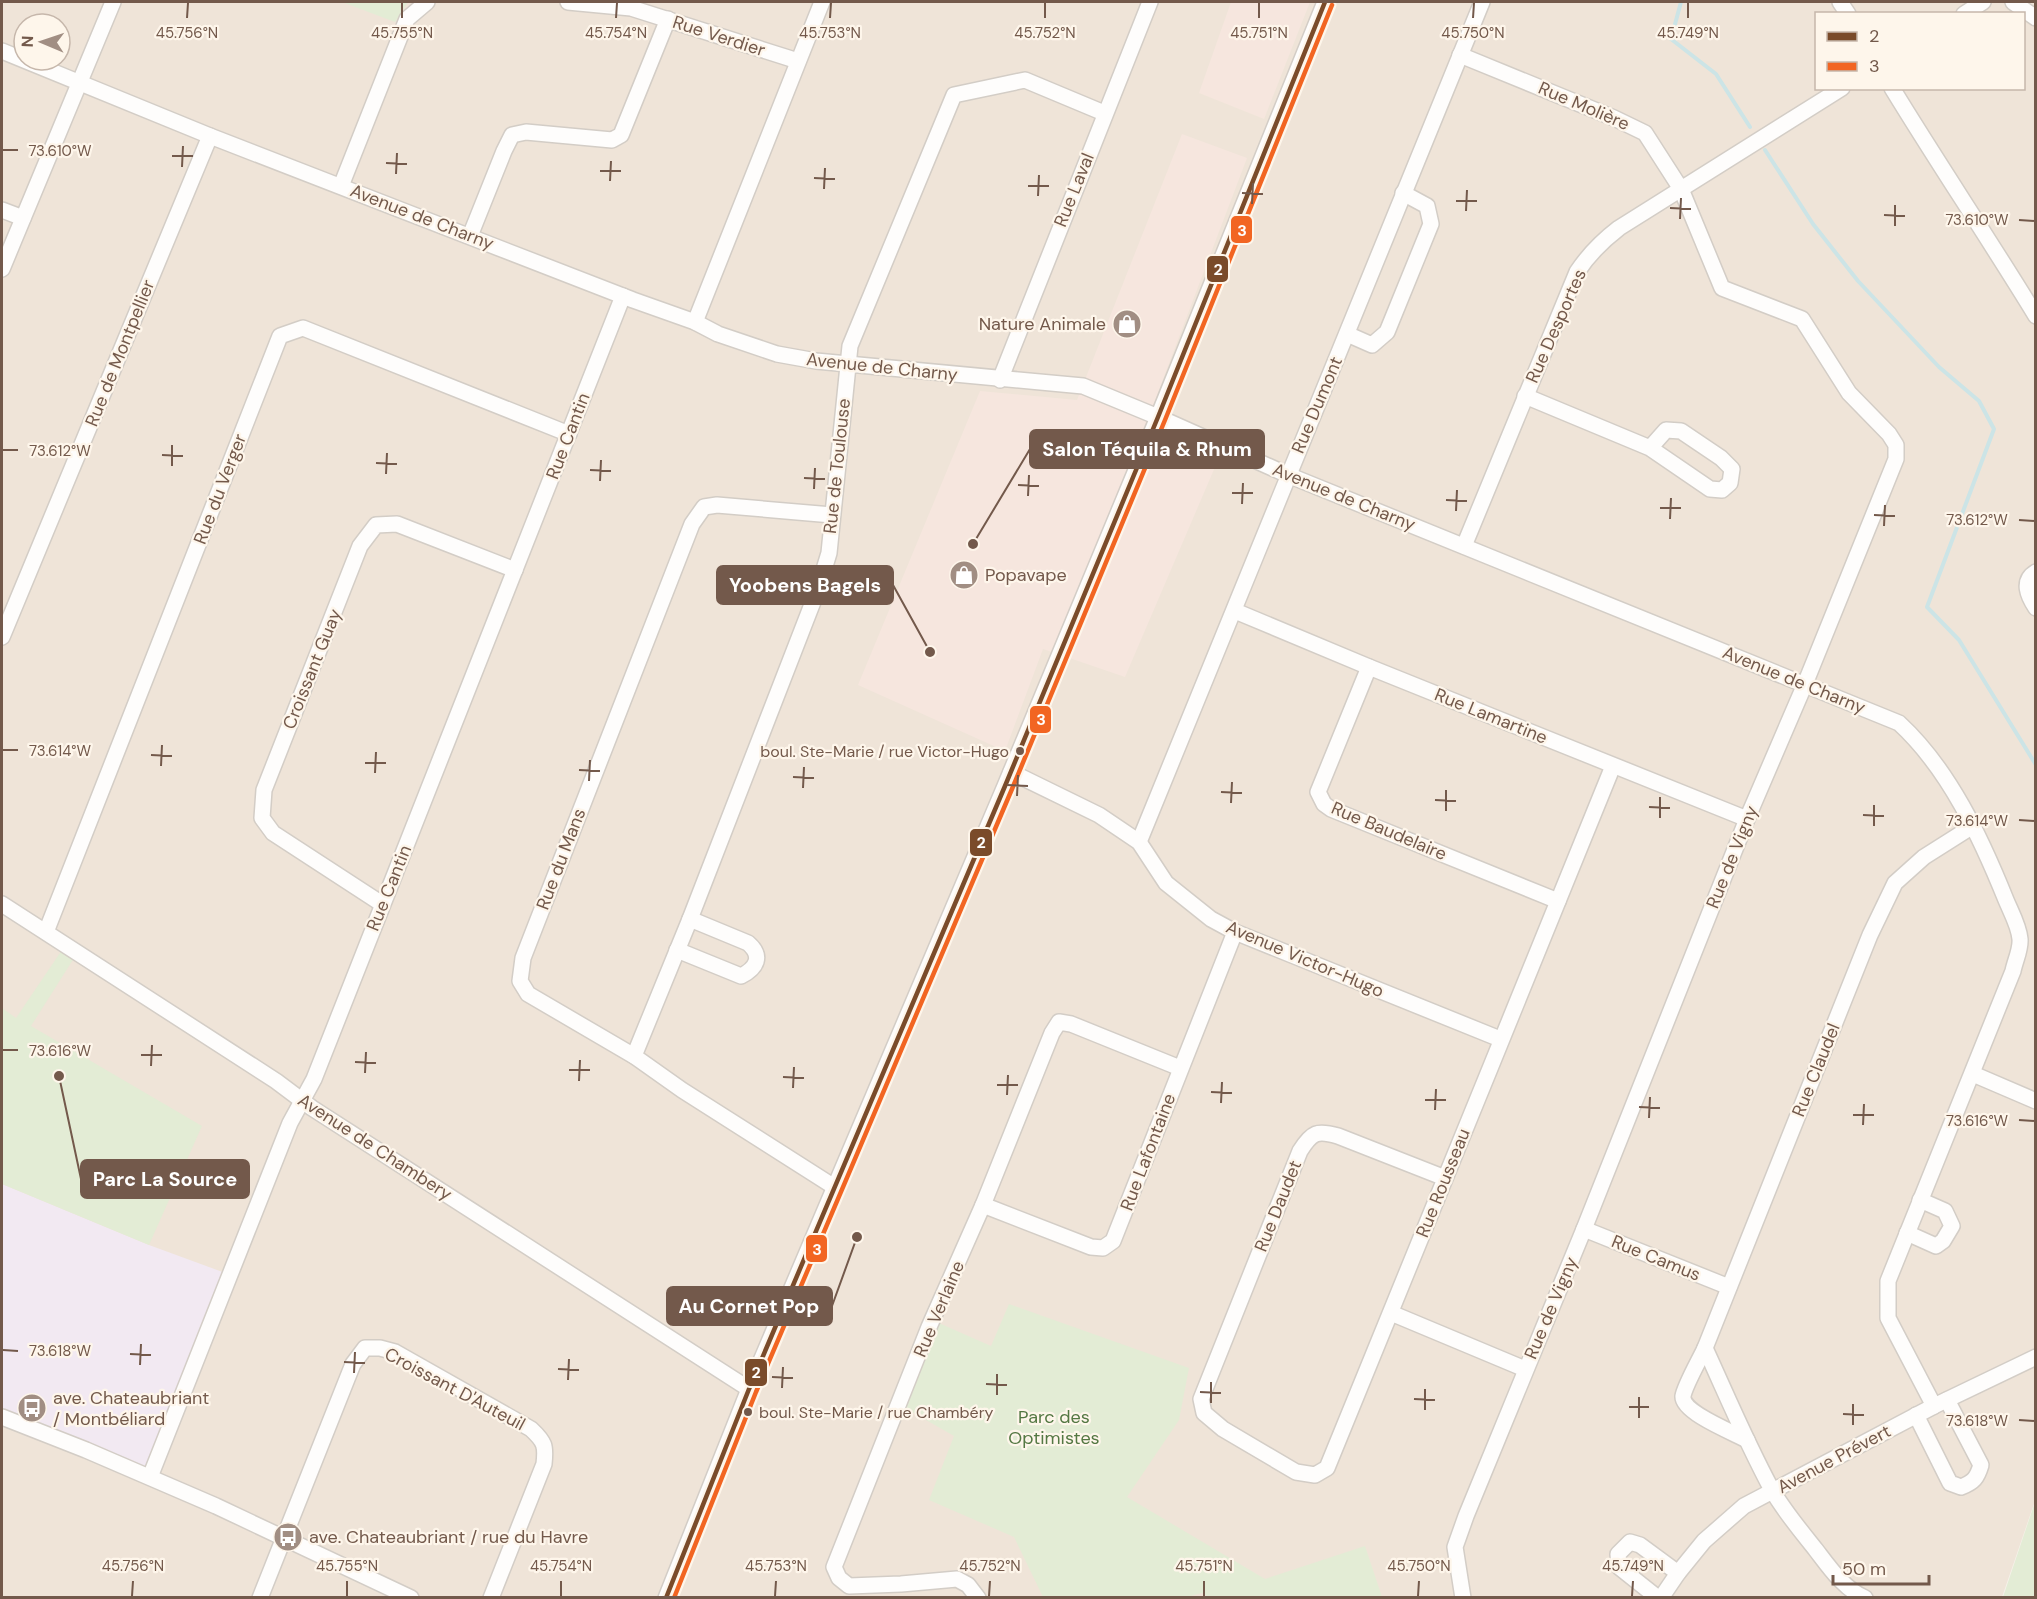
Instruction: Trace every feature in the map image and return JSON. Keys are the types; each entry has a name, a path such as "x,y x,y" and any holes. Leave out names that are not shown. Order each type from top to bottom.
{"street":[{"path":"2,269 113,2"},
{"path":"341,186 407,19 427,2"},
{"name":"Rue Verdier","path":"567,2 631,8 798,62"},
{"path":"695,322 822,2"},
{"name":"Rue Laval","path":"1000,380 1104,113 1150,2"},
{"path":"666,1598 749,1389 836,1188 1158,417 1325,2"},
{"name":"Rue Dumont","path":"1139,842 1482,2"},
{"path":"1967,12 1983,2"},
{"path":"2013,2 2036,18"},
{"path":"470,236 512,135 526,132 612,140 621,135 668,19"},
{"name":"Avenue de Charny","path":"2,51 210,136 695,322 718,334 777,354 816,361 1083,386 1288,475 1899,723 1910,733 1945,778 1973,826 1997,878 2020,940 2013,971 1888,1281 1888,1318 1981,1465 1976,1480 1961,1487 1950,1483 1916,1415"},
{"name":"Rue Molière","path":"1460,55 1645,133 1681,189"},
{"name":"Rue de Toulouse","path":"634,1056 690,919 818,589 829,553 850,346 954,95 1025,80 1104,113"},
{"name":"Rue Desportes","path":"1464,546 1525,396 1578,272 1587,258 1619,228 1839,90"},
{"path":"1893,90 2036,316"},
{"name":"Rue de Montpellier","path":"2,637 210,136"},
{"name":"Rue de Vigny","path":"1463,1598 1455,1547 1747,819 1805,684 1896,459 1896,445 1889,434 1849,393 1802,319 1722,288 1681,189"},
{"path":"1347,334 1372,345 1387,332 1431,224 1427,206 1403,192"},
{"path":"2,210 23,218"},
{"name":"Rue Cantin","path":"150,1477 290,1123 314,1078 623,296"},
{"name":"Rue du Verger","path":"46,932 280,336 303,327 569,434"},
{"path":"1525,396 1650,448 1710,489 1722,490 1730,483 1732,469 1721,458 1681,431 1666,430 1650,448"},
{"name":"Rue du Mans","path":"832,515 717,505 704,507 692,524 523,957 520,981 528,994 634,1056 682,1090 836,1188"},
{"name":"Croissant Guay","path":"382,904 273,832 262,818 264,790 360,546 376,525 397,524 515,570"},
{"path":"2036,572 2030,575 2026,584 2029,599 2036,608"},
{"name":"Rue Lamartine","path":"1235,611 1747,819"},
{"name":"Rue Baudelaire","path":"1369,667 1318,792 1324,804 1331,809 1558,901"},
{"name":"Rue Rousseau","path":"1204,1413 1223,1429 1296,1472 1314,1475 1328,1468 1500,1039 1613,766"},
{"name":"Avenue Victor-Hugo","path":"1011,772 1099,815 1139,842 1166,883 1211,919 1235,932 1500,1039"},
{"name":"Rue Claudel","path":"1747,1440 1697,1414 1686,1406 1683,1396 1705,1348 1870,935 1894,883 1924,857 1973,826"},
{"name":"Avenue de Chambery","path":"2,904 276,1081 303,1102 749,1389"},
{"path":"677,950 741,975 755,966 754,948 748,943 690,919"},
{"name":"Rue Lafontaine","path":"983,1205 1091,1247 1103,1248 1113,1241 1235,932"},
{"name":"Rue Verlaine","path":"978,1598 968,1585 957,1579 849,1586 839,1578 834,1567 929,1328 983,1205 1052,1033 1059,1022 1071,1024 1180,1068"},
{"path":"1973,1074 2036,1101"},
{"name":"Rue Daudet","path":"1204,1413 1201,1399 1300,1151 1309,1138 1323,1132 1338,1136 1445,1178"},
{"path":"1907,1233 1936,1246 1943,1241 1952,1226 1946,1211 1920,1200"},
{"name":"Rue Camus","path":"1584,1229 1729,1287"},
{"path":"1391,1313 1525,1369"},
{"name":"Croissant D'Auteuil","path":"285,1538 352,1364 365,1348 380,1348 395,1352 512,1418 543,1440 544,1464 491,1598"},
{"path":"1705,1348 1747,1440 1786,1512 1829,1568 1852,1590 1865,1598"},
{"name":"Avenue Prévert","path":"1660,1598 1704,1541 1744,1506 1916,1415 2036,1358"},
{"path":"3,1422 86,1450 150,1477 411,1598"},
{"path":"260,1598 285,1538"},
{"path":"1660,1598 1619,1567 1618,1554 1624,1545 1630,1542 1640,1545 1678,1573"}],"shaded area":[{"path":"2,2 2035,2 2036,1498 2002,1597 2,1598"},
{"path":"1231,2 1310,2 1264,119 1199,93"},
{"path":"1182,134 1247,158 1146,424 1218,460 1125,677 1043,649 1005,751 858,685 980,391 1077,400"},
{"path":"2,1184 149,1245 228,1274 150,1477 2,1418"}],"green space":[{"path":"342,2 408,2 395,22"},
{"path":"64,947 76,955 31,1026 202,1126 149,1245 2,1184 2,1008 16,1018"},
{"name":"Parc des Optimistes","path":"1009,1304 1189,1368 1179,1420 1127,1497 1265,1579 1365,1546 1382,1597 1210,1598 1202,1593 1183,1598 1043,1597 1014,1537 929,1500 954,1436 898,1404 932,1320 991,1346"},
{"path":"2035,1502 2035,1597 2003,1597"}],"waterway":[{"path":"1681,2 1671,39 1716,74 1750,127"},
{"path":"1765,150 1813,224 1858,281 1939,367 1979,401 1994,429 1927,607 1959,640 2036,765"}],"transit line":[{"name":"2","path":"666,1598 749,1389 1005,786 1158,417 1325,2"},
{"name":"3","path":"674,1598 756,1392 1012,789 1165,420 1332,5"}],"place":[{"name":"Nature Animale","path":"1127,324"},
{"name":"Salon Téquila & Rhum","path":"973,544"},
{"name":"Popavape","path":"964,575"},
{"name":"Yoobens Bagels","path":"930,652"},
{"name":"boul. Ste-Marie / rue Victor-Hugo","path":"1020,751"},
{"name":"Parc La Source","path":"59,1076"},
{"name":"Au Cornet Pop","path":"857,1237"},
{"name":"ave. Chateaubriant / Montbéliard","path":"32,1408"},
{"name":"boul. Ste-Marie / rue Chambéry","path":"748,1412"},
{"name":"ave. Chateaubriant / rue du Havre","path":"288,1537"}]}
